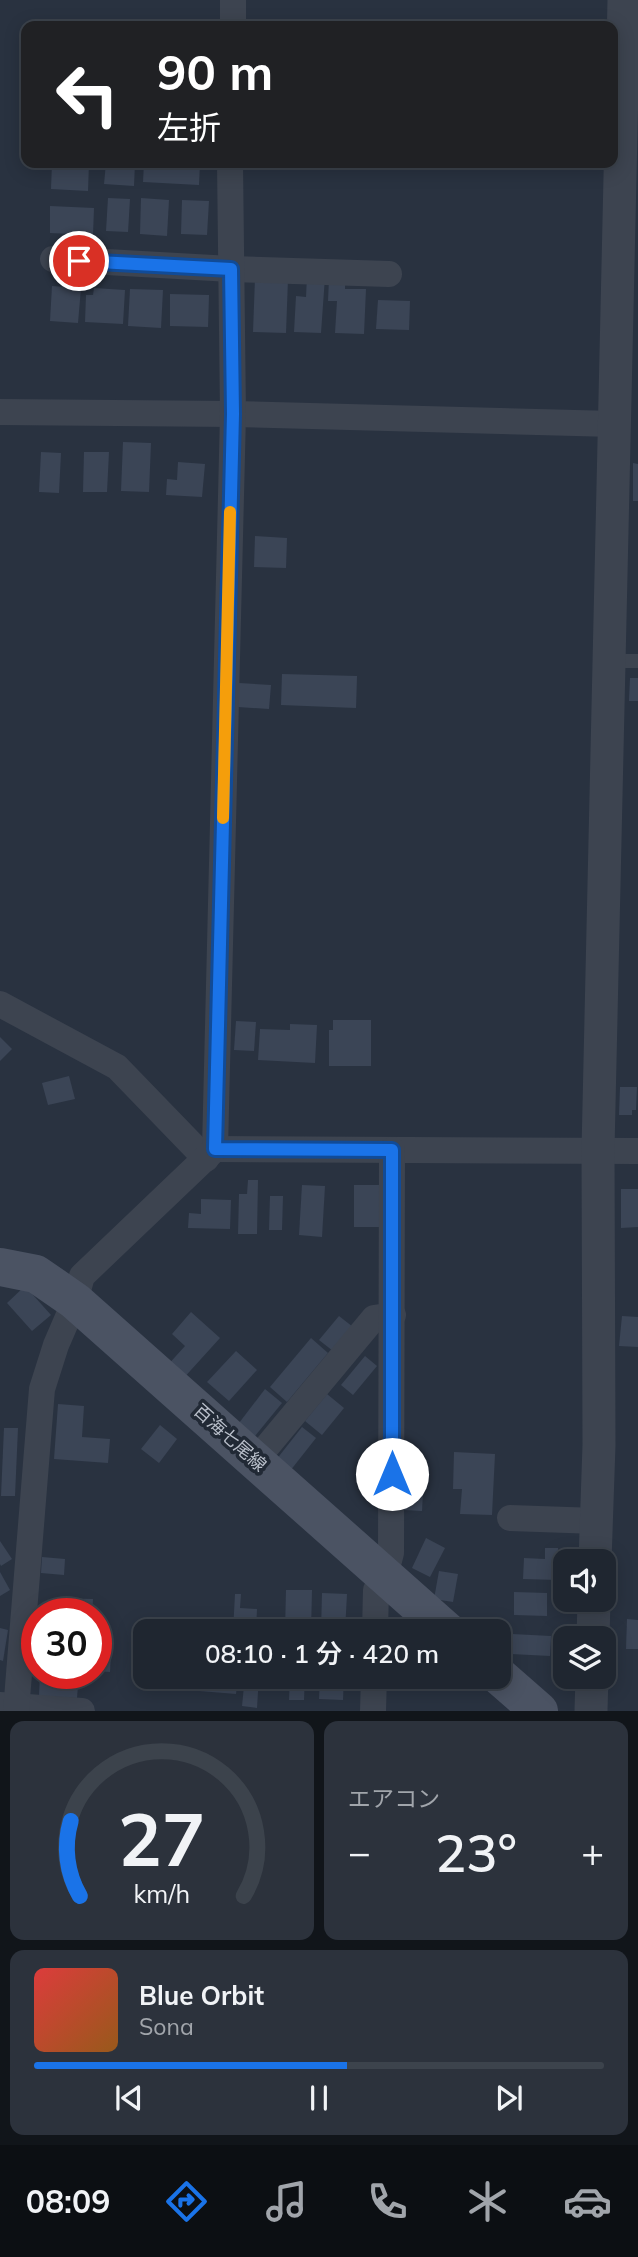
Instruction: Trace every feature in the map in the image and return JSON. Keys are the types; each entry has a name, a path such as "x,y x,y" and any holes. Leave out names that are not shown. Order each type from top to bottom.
{"main road":[{"name":"百海七尾線","path":"0,1267 36,1274 75,1300 433,1619"},
{"path":"511,1687 538,1711"}],"street":[{"path":"233,0 233,21"},
{"path":"596,1549 599,1445 598,1150 624,661 624,0"},
{"path":"211,1154 233,414 230,168"},
{"path":"53,259 389,274"},
{"path":"0,412 233,414 626,425"},
{"path":"0,1004 117,1067 211,1154"},
{"path":"375,1619 376,1590 385,1576 391,1553 392,1150"},
{"path":"82,1711 11,1708 42,1389 55,1345 75,1300 82,1276 211,1154 392,1150 638,1151"},
{"path":"255,1461 374,1318 393,1315"},
{"path":"510,1517 597,1521"},
{"path":"373,1711 374,1689"},
{"path":"591,1711 592,1689"}],"building":[{"path":"52,168 89,168 88,191 51,189"},
{"path":"106,168 135,168 134,186 104,184"},
{"path":"144,168 200,168 199,185 143,182"},
{"path":"108,198 130,199 128,232 106,231"},
{"path":"141,198 169,200 167,236 140,234"},
{"path":"182,200 209,201 207,235 181,234"},
{"path":"50,206 94,208 93,235 50,233"},
{"path":"307,276 325,277 321,333 294,332 296,296 306,297"},
{"path":"255,278 288,279 286,333 253,332"},
{"path":"329,279 345,280 345,289 366,289 364,334 335,333 337,301 328,301"},
{"path":"52,286 81,288 78,323 50,321"},
{"path":"94,288 125,290 123,324 85,322 86,295 93,295"},
{"path":"130,289 163,290 161,328 128,326"},
{"path":"170,294 209,295 208,327 170,326"},
{"path":"378,300 410,301 409,330 376,329"},
{"path":"123,442 151,443 149,492 121,491"},
{"path":"41,452 61,453 59,493 39,492"},
{"path":"84,452 109,452 107,492 83,492"},
{"path":"178,462 205,464 202,497 166,495 167,479 177,480"},
{"path":"633,463 638,464 638,501 633,501"},
{"path":"255,536 287,538 286,568 254,567"},
{"path":"282,674 357,676 356,708 281,705"},
{"path":"630,678 638,678 638,701 629,701"},
{"path":"239,683 271,685 269,709 238,707"},
{"path":"333,1020 371,1020 371,1066 329,1066 329,1030 333,1030"},
{"path":"236,1021 256,1022 254,1051 234,1050"},
{"path":"290,1024 317,1025 315,1063 258,1060 260,1029 290,1030"},
{"path":"0,1037 12,1049 0,1061"},
{"path":"69,1076 75,1099 48,1105 42,1083"},
{"path":"620,1087 637,1087 636,1110 632,1110 632,1115 619,1115"},
{"path":"248,1180 258,1180 257,1234 238,1234 239,1194 247,1194"},
{"path":"302,1185 325,1186 322,1237 299,1235"},
{"path":"354,1185 379,1185 380,1227 354,1227"},
{"path":"621,1189 638,1189 638,1227 621,1228"},
{"path":"270,1196 283,1196 282,1230 269,1230"},
{"path":"201,1199 231,1200 230,1229 188,1228 189,1213 201,1214"},
{"path":"25,1286 51,1315 32,1331 7,1303"},
{"path":"191,1312 220,1338 181,1381 166,1367 185,1346 172,1334"},
{"path":"339,1316 353,1327 333,1351 319,1340"},
{"path":"622,1316 638,1317 638,1347 619,1346"},
{"path":"311,1338 328,1353 287,1402 270,1387"},
{"path":"236,1351 257,1370 229,1401 207,1382"},
{"path":"365,1356 377,1366 353,1395 341,1385"},
{"path":"265,1389 282,1403 255,1436 239,1423"},
{"path":"327,1394 344,1408 322,1435 305,1421"},
{"path":"58,1404 84,1406 82,1437 110,1439 108,1463 54,1459"},
{"path":"160,1425 177,1439 159,1463 141,1449"},
{"path":"302,1427 316,1438 290,1471 276,1460"},
{"path":"4,1428 18,1428 15,1496 1,1496"},
{"path":"454,1452 495,1454 492,1515 460,1514 462,1489 453,1489"},
{"path":"404,1492 423,1492 422,1511 403,1510"},
{"path":"426,1538 445,1548 430,1577 412,1568"},
{"path":"0,1541 12,1559 1,1566 0,1564"},
{"path":"545,1548 558,1548 553,1549 553,1580 523,1579 524,1558 545,1559"},
{"path":"42,1557 65,1559 64,1575 41,1573"},
{"path":"439,1571 458,1574 453,1602 434,1599"},
{"path":"0,1572 10,1590 0,1596"},
{"path":"286,1590 312,1590 311,1619 285,1619"},
{"path":"514,1592 547,1593 547,1616 514,1615"},
{"path":"322,1593 347,1594 346,1619 321,1619"},
{"path":"235,1594 241,1594 240,1608 257,1609 257,1619 234,1619"},
{"path":"627,1619 638,1620 638,1649 626,1649"},
{"path":"0,1628 8,1630 3,1661 0,1660"},
{"path":"512,1634 551,1636 550,1656 511,1654"},
{"path":"39,1689 78,1689 77,1698 39,1696"},
{"path":"187,1689 237,1689 236,1694"},
{"path":"244,1689 258,1689 257,1708 242,1706"},
{"path":"289,1689 304,1689 304,1700 289,1700"},
{"path":"319,1689 343,1689 343,1700 319,1699"}],"slow traffic":[{"path":"223,818 230,512"}],"route":[{"path":"79,261 231,269 233,414 215,1149 392,1150 392,1474"}]}
